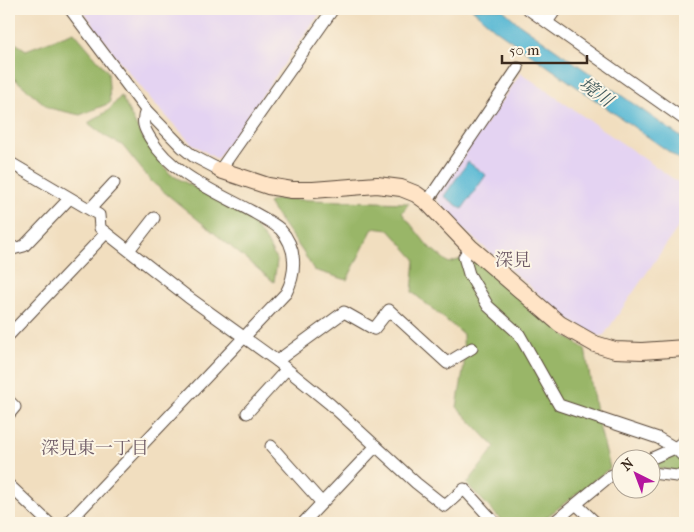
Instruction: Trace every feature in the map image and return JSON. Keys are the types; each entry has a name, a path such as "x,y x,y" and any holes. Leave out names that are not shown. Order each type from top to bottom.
{"street":[{"path":"70,9 146,110 193,156 220,170 268,186 292,190 388,186 401,188 416,194 427,202 470,246 560,324 596,344 615,350 685,348"},
{"path":"220,170 333,9"},
{"path":"528,9 685,120"},
{"path":"547,22 556,9"},
{"path":"427,202 518,68"},
{"path":"68,523 286,293 293,281 295,267 292,250 280,229 178,169 162,155 144,128 142,119 146,110"},
{"path":"9,162 99,215 100,228 181,292 277,361 330,404 445,506 464,489 495,523"},
{"path":"90,209 114,183"},
{"path":"9,250 24,246 69,199"},
{"path":"129,250 154,218"},
{"path":"9,335 106,233"},
{"path":"470,246 464,257 469,274 488,306 520,334 559,405 658,438 675,448 685,458"},
{"path":"277,361 344,312 374,330 389,310 447,363 472,348"},
{"path":"247,413 286,370"},
{"path":"9,401 15,407 9,414"},
{"path":"662,454 675,448 685,440"},
{"path":"270,446 322,503"},
{"path":"303,523 376,446"},
{"path":"662,474 685,477"},
{"path":"553,523 612,475"},
{"path":"9,485 49,523"},
{"path":"577,505 596,523"}],"shaded area":[{"path":"82,9 323,9 217,159 191,143 155,104 117,58"},
{"path":"521,73 685,187 685,217 604,335 599,336 569,320 455,222 437,200 437,195"}],"green space":[{"path":"74,32 108,72 110,103 80,115 49,108 9,74 9,39 26,50"},
{"path":"121,96 141,135 170,174 245,215 266,240 277,261 274,282 152,182 122,145 105,136 88,123 109,110"},
{"path":"277,199 409,203 402,213 428,246 449,263 473,255 569,338 585,349 597,417 610,468 539,523 504,523 467,484 495,447 457,407 464,366 463,334 412,292 415,259 389,230 373,228 347,280 314,270 268,203"},
{"path":"677,455 685,463 685,472 662,469 662,460"}],"water":[{"name":"境川","path":"472,9 502,9 518,23 685,140 685,163 496,30"},
{"path":"468,162 486,175 462,209 444,196"}],"district":[{"name":"深見","path":"513,260"},
{"name":"深見東一丁目","path":"95,448"}]}
